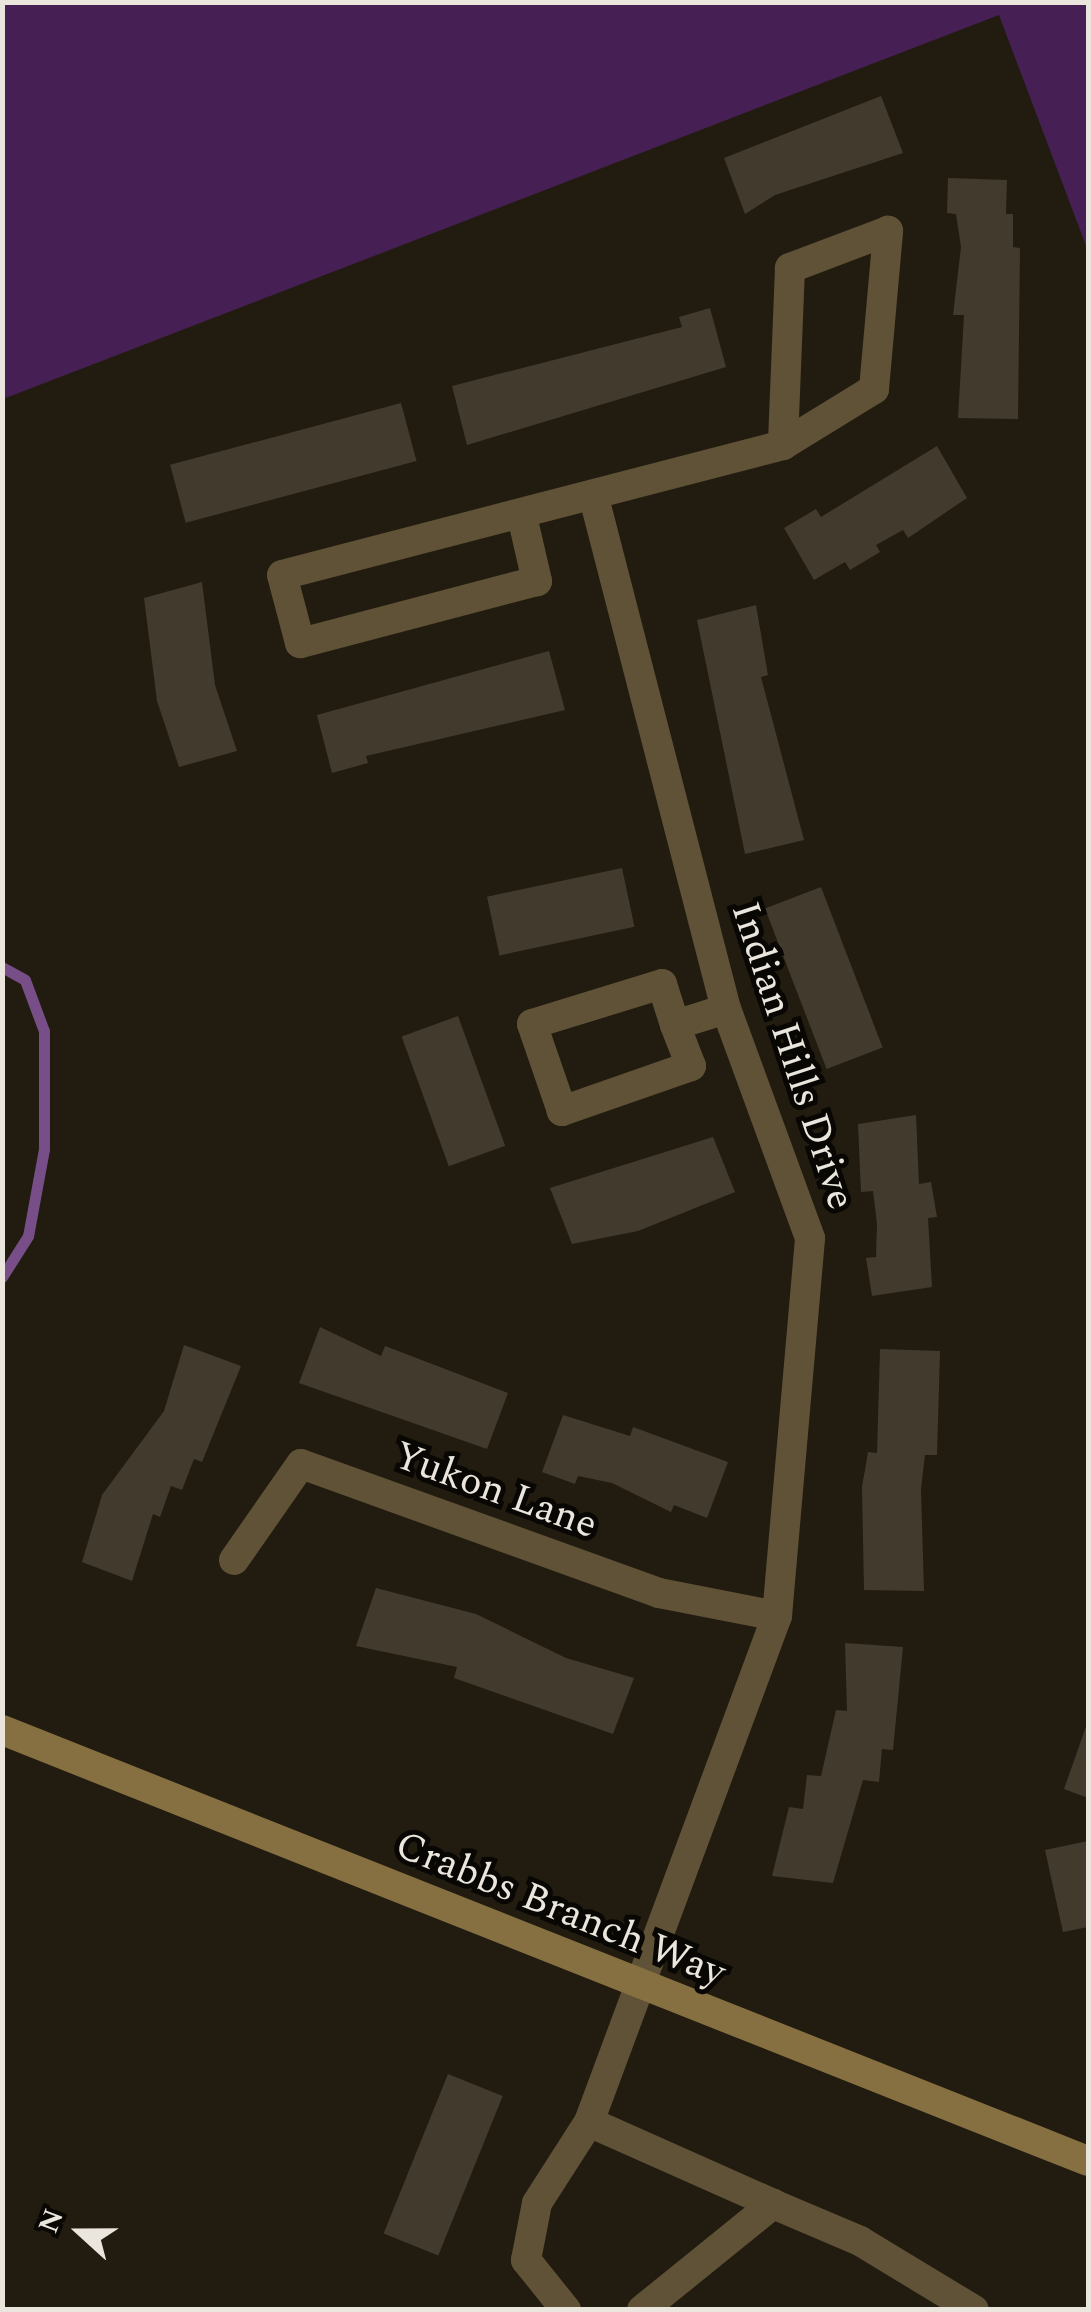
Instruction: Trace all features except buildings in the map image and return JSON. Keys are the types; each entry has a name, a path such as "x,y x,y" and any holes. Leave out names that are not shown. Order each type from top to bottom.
{"street":[{"path":"522,516 537,581 300,643 282,575 594,498 783,445 874,389 888,230 790,268 783,445"},
{"name":"Indian Hills Drive","path":"566,2310 526,2260 537,2204 590,2122 634,1983 777,1616 810,1238 726,1009 594,498"},
{"path":"662,984 675,1025 690,1066 562,1111 532,1024 662,984"},
{"path":"675,1025 726,1009"},
{"name":"Yukon Lane","path":"234,1560 300,1464 659,1593 777,1616"},
{"name":"Crabbs Branch Way","path":"2,1730 1088,2160"},
{"path":"590,2122 860,2241 974,2310"},
{"path":"642,2310 773,2204"}],"shaded area":[{"path":"3,2 1088,3 1088,251 999,15 3,399"}],"waterway":[{"path":"2,967 25,980 44,1031 44,1149 28,1236 2,1277"}]}
